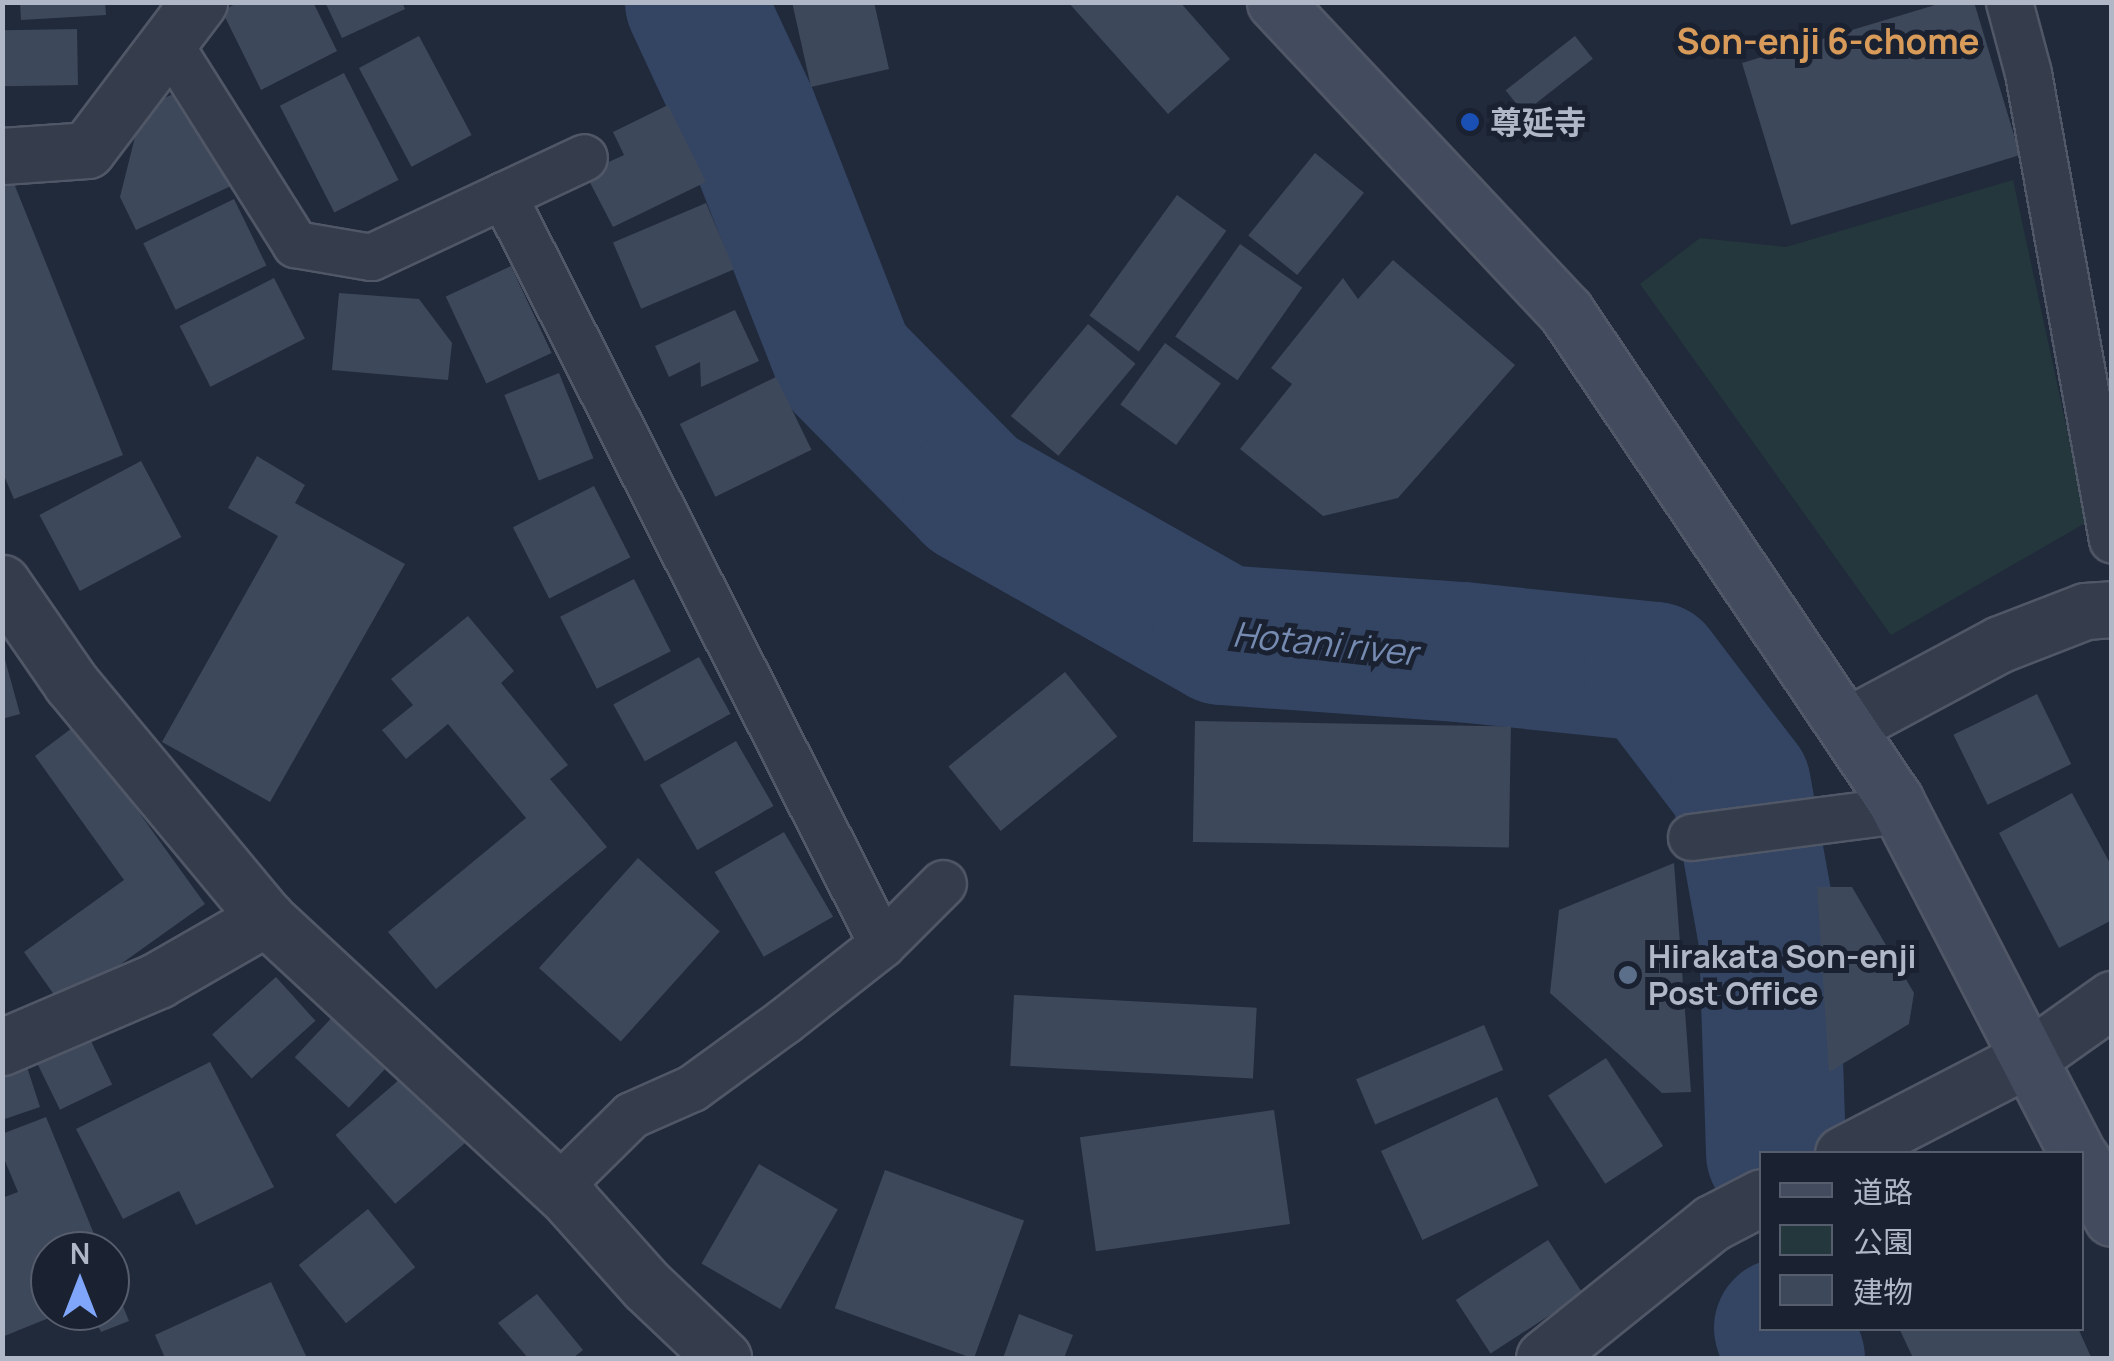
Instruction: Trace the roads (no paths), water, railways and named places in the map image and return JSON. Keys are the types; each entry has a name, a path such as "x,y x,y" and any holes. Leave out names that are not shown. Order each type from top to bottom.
{"street":[{"path":"1275,2 1566,312 1900,810 2077,1151"},
{"path":"2,156 87,150 184,22"},
{"path":"2,583 71,683 266,918 557,1188 647,1286 723,1358"},
{"path":"1847,726 2000,644 2084,611 2112,609"},
{"path":"2,1047 158,980 266,918"},
{"path":"1849,1151 2029,1058 2112,998"},
{"path":"2084,1165 2112,1218"},
{"path":"1544,1358 1712,1223 1759,1199"}],"lane":[{"path":"2009,2 2028,73 2112,540"},
{"path":"184,22 295,244 371,257 584,157"},
{"path":"503,195 882,944"},
{"path":"1691,837 1900,810"},
{"path":"557,1188 631,1115 692,1088 882,944 943,883"}],"waterway":[{"name":"Hotani river","path":"695,2 748,116 845,364 973,494 1222,635 1461,652 1654,672 1741,786 1769,940 1776,1151"},
{"name":"Hotani river","path":"1785,1331 1795,1358"}],"place":[{"name":"尊延寺","path":"1470,122"},
{"name":"Hirakata Son-enji Post Office","path":"1628,975"}],"district":[{"name":"Son-enji 6-chome","path":"1828,41"}]}
